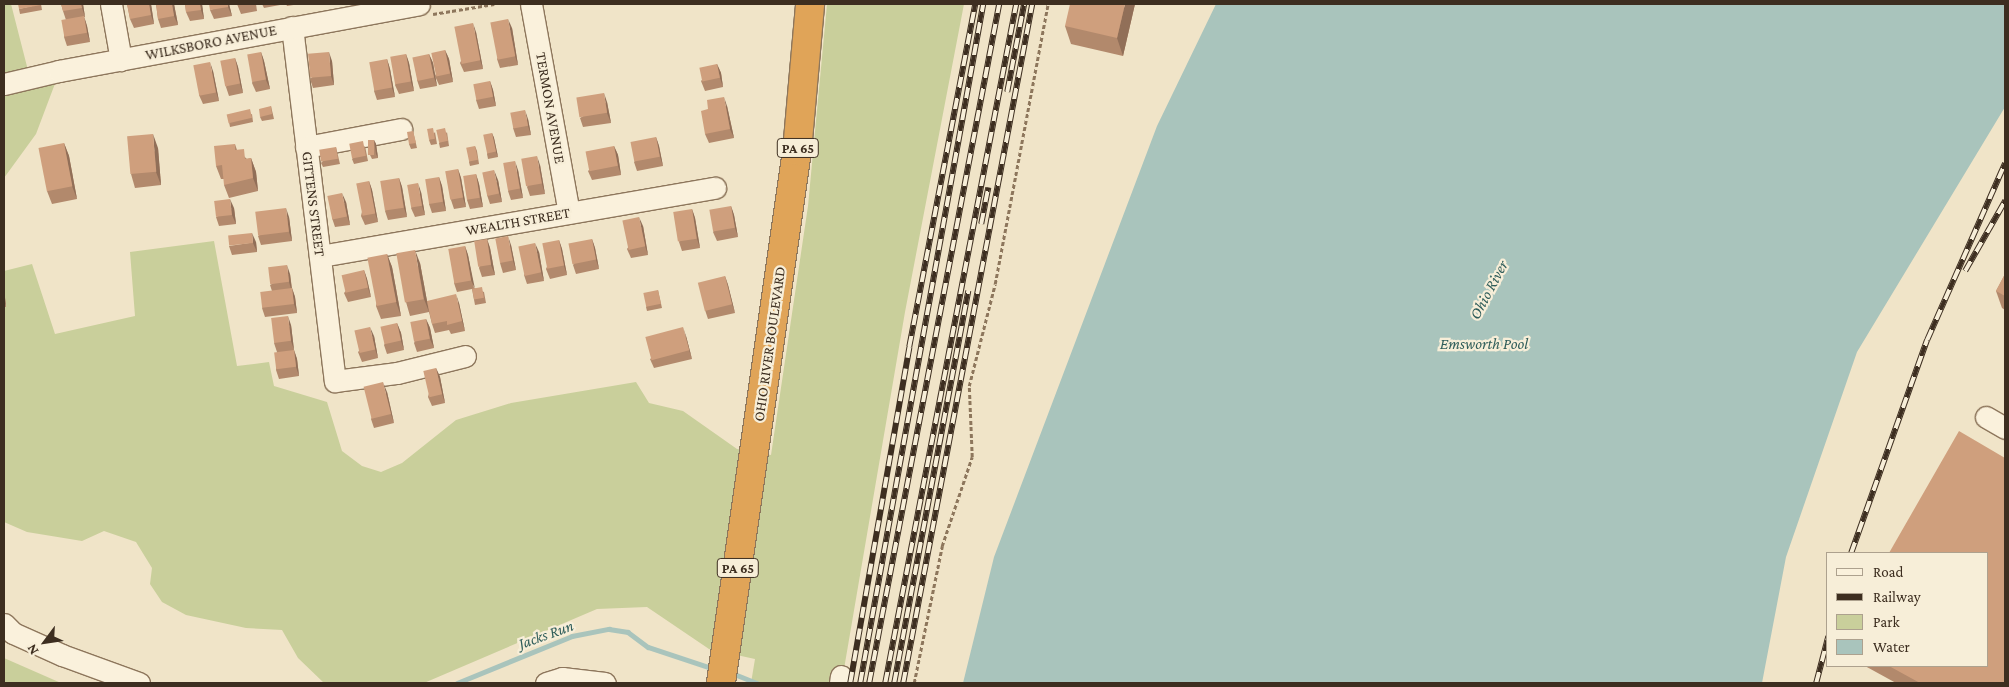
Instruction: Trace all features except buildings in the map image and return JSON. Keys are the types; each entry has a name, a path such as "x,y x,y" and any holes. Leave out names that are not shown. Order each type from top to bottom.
{"highway":[{"name":"OHIO RIVER BOULEVARD","path":"721,683 797,151 810,4"}],"street":[{"path":"111,4 121,60"},
{"name":"WILKSBORO AVENUE","path":"4,84 418,4"},
{"name":"TERMON AVENUE","path":"531,4 568,213"},
{"name":"GITTENS STREET","path":"292,28 335,381 397,373 465,356"},
{"path":"306,147 401,129"},
{"name":"WEALTH STREET","path":"320,256 716,188"},
{"path":"1986,417 2005,428"},
{"path":"4,624 13,633 62,656 139,683"},
{"path":"546,683 562,678 605,683"}],"path":[{"path":"914,683 920,641 942,546 972,457 969,386 995,284 1037,51 1048,4"}],"green space":[{"path":"4,4 11,4 32,86 56,81 36,134 4,178"},
{"path":"827,4 964,4 905,312 844,669 832,669 830,683 751,683 755,659 709,649 647,607 597,609 424,683 324,683 298,658 282,630 246,628 186,615 162,602 150,584 152,568 136,542 104,531 82,541 27,532 4,522 4,271 32,264 55,334 135,316 130,252 214,241 237,366 269,362 274,386 327,402 342,451 362,466 381,472 402,463 456,420 511,403 636,382 649,403 683,411 737,449 771,455 808,206"},
{"path":"4,658 61,683 4,683"}],"water":[{"name":"Emsworth Pool","path":"1216,4 2005,4 2005,107 1857,352 1786,557 1762,683 963,683 994,557 1157,126"}],"waterway":[{"name":"Jacks Run","path":"457,683 572,636 609,629 628,632 648,647 714,669"},
{"name":"Jacks Run","path":"732,673 757,683"}],"railway":[{"path":"850,683 909,347 975,4"},
{"path":"860,683 983,4"},
{"path":"869,683 999,4"},
{"path":"885,683 1016,4"},
{"path":"1007,92 1024,4"},
{"path":"903,683 1032,4"},
{"path":"1851,552 1927,340 2005,163"},
{"path":"981,224 988,188"},
{"path":"1965,271 2005,201"},
{"path":"894,683 968,291"},
{"path":"1816,683 1826,645"}],"water label":[{"name":"Ohio River","path":"1489,290"}]}
